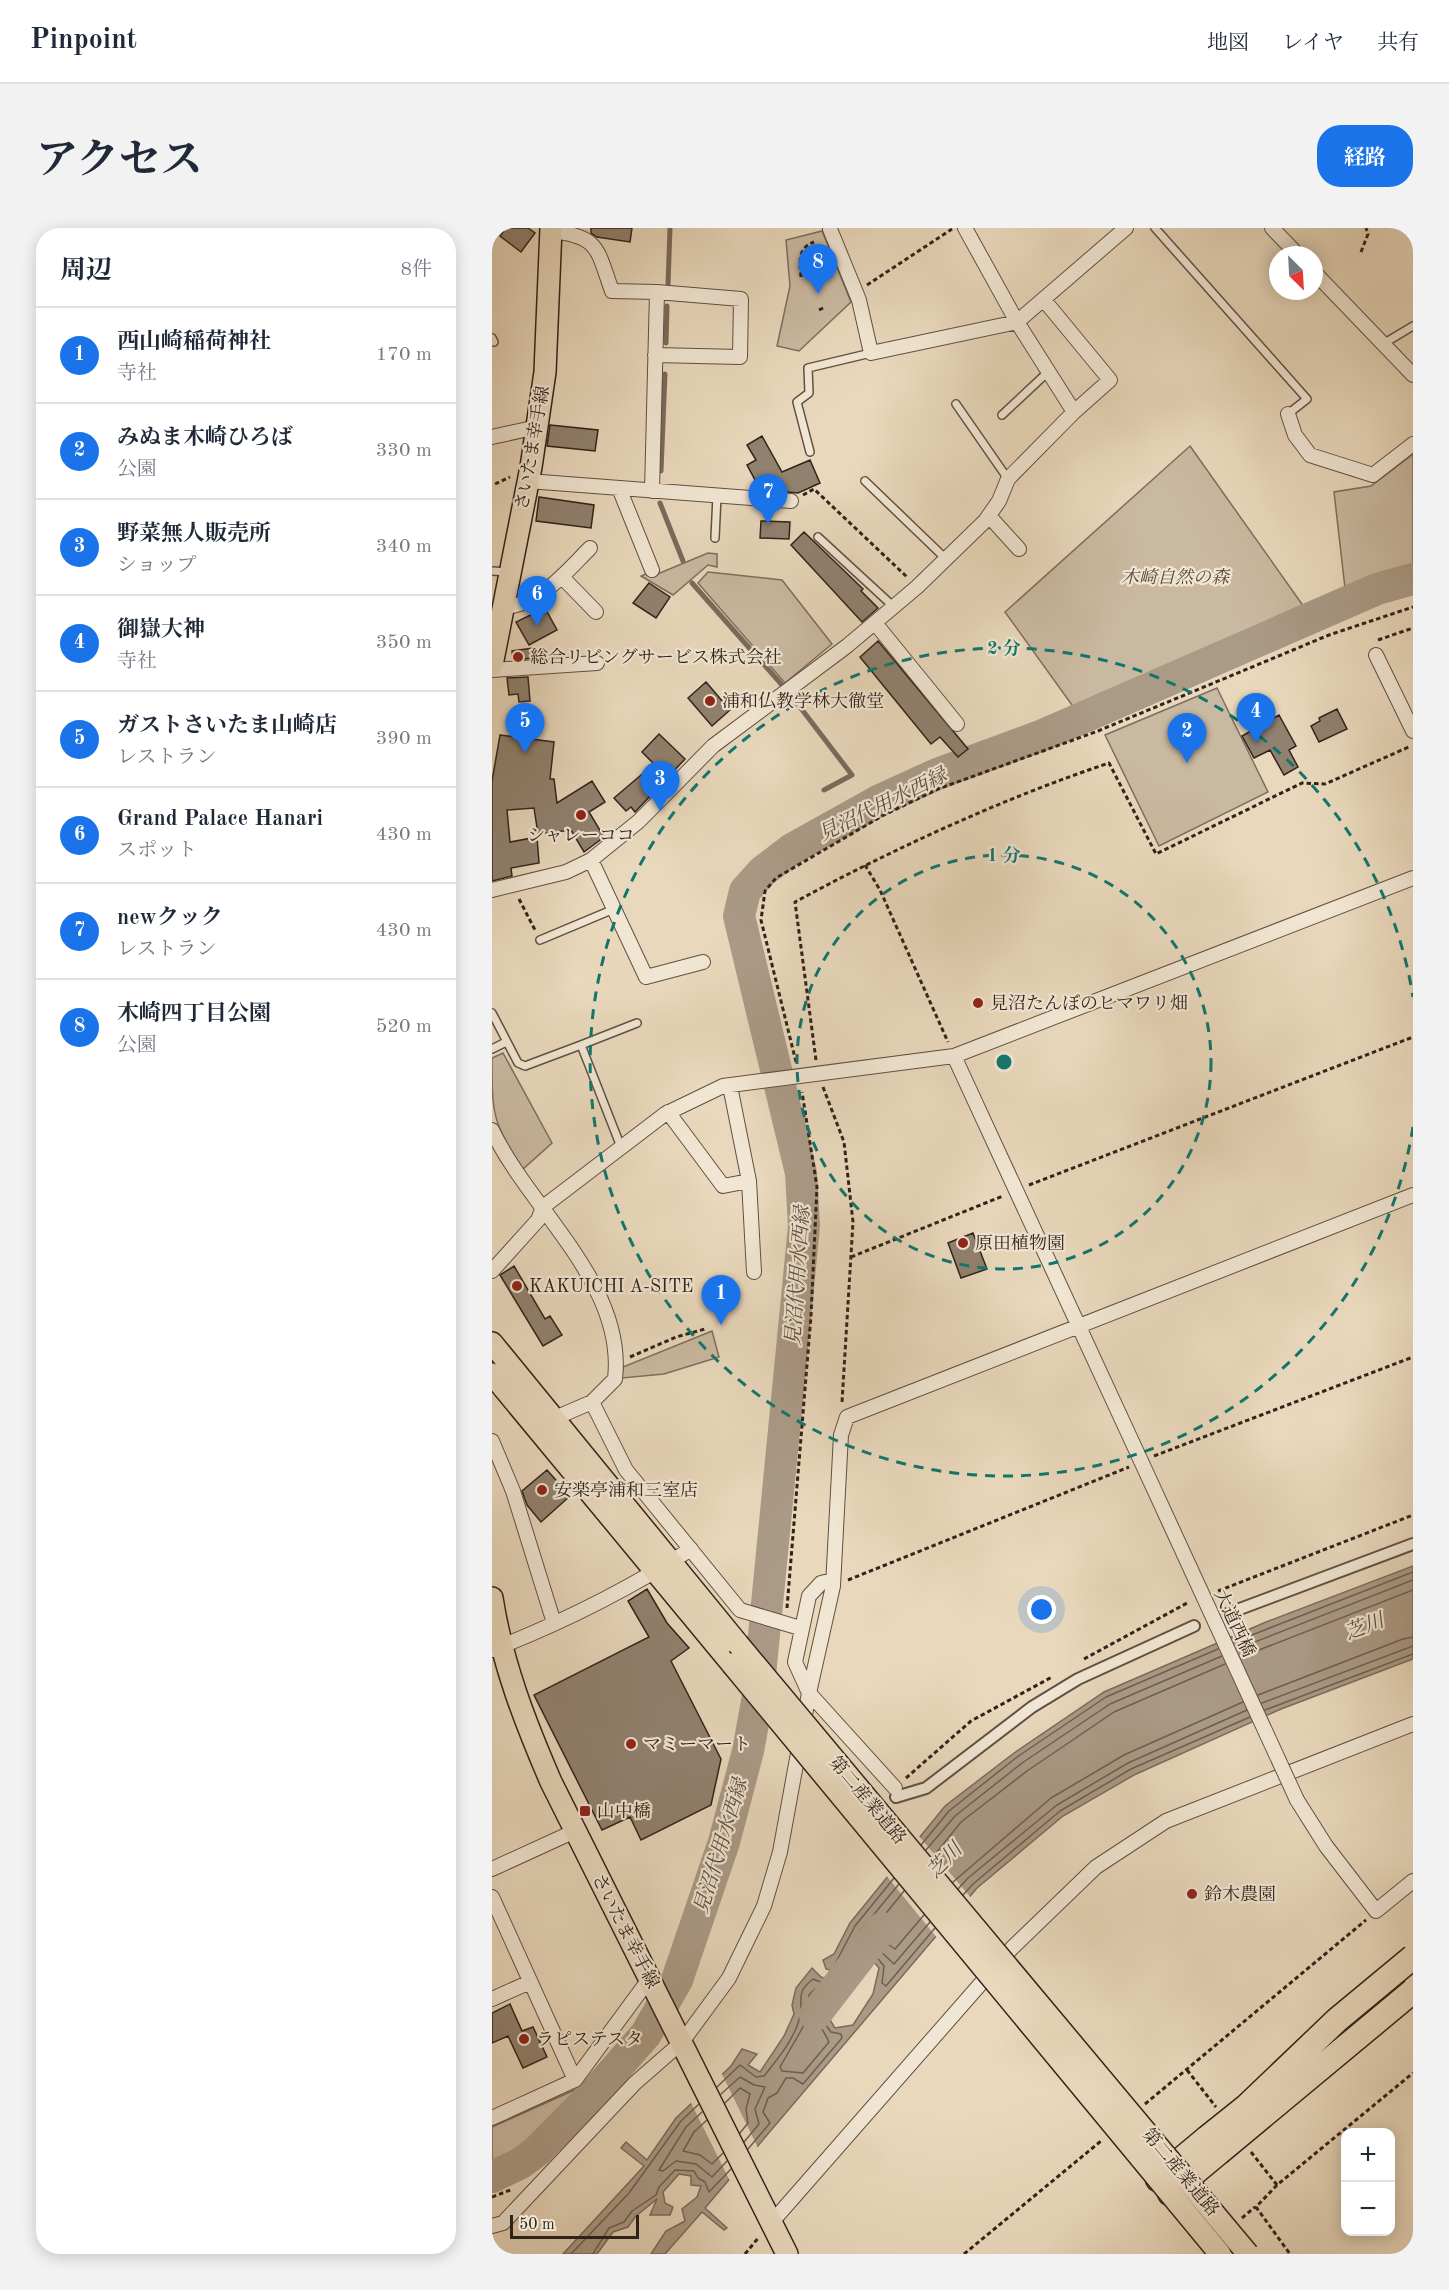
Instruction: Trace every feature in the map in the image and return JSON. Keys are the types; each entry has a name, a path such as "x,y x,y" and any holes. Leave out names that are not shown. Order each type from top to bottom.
{"highway":[{"path":"1173,2179 1337,2020 1413,1957"},
{"path":"1173,2179 1413,1991"}],"main road":[{"name":"さいたま幸手線","path":"493,652 503,607 501,572 528,481 537,428 549,329 551,230"},
{"name":"第二産業道路","path":"492,1343 555,1418 663,1566"},
{"name":"第二産業道路","path":"492,1374 663,1566 735,1654 991,1948 1173,2179 1220,2254"},
{"name":"さいたま幸手線","path":"492,1598 496,1648 530,1732 575,1831 787,2254"},
{"name":"第二産業道路","path":"1173,2179 1248,2254"}],"street":[{"path":"965,228 1017,322 1074,412"},
{"path":"1272,228 1289,246"},
{"path":"830,229 856,292 871,353 1017,322 1121,230"},
{"path":"551,230 585,238 595,246 612,291 741,299 740,357 656,355"},
{"path":"1323,281 1413,375"},
{"path":"652,491 657,292"},
{"path":"492,890 513,887 566,872 591,860 639,821 713,746 894,607 988,516 999,501 1008,479 1074,412 1110,380 1044,300"},
{"path":"1288,414 1295,435 1310,455 1373,475 1413,444"},
{"path":"492,436 537,428"},
{"path":"528,481 791,501"},
{"path":"619,488 652,570"},
{"path":"988,516 1019,549"},
{"path":"503,607 518,606 554,585 590,548"},
{"path":"562,577 596,612"},
{"path":"875,623 957,724"},
{"path":"1376,656 1413,731"},
{"path":"492,670 597,663"},
{"path":"591,860 646,977 703,962"},
{"path":"492,1271 538,1220 543,1207 669,1112 723,1086 954,1056 1413,878"},
{"name":"大道西橋","path":"954,1056 1079,1328 1135,1464 1297,1800 1326,1846 1377,1911"},
{"path":"730,1086 749,1181 754,1272"},
{"path":"669,1112 723,1186 749,1181"},
{"path":"492,1130 499,1144 594,1286 610,1321 616,1344 615,1379 592,1402 555,1418"},
{"path":"492,2226 503,2223 635,2083 682,2042 729,1978 767,1898 780,1852 809,1694 833,1583 841,1435 847,1417 1079,1328 1413,1195"},
{"path":"592,1402 627,1470 740,1610 800,1628"},
{"path":"492,1441 513,1491 554,1623"},
{"path":"1229,1613 1413,1544"},
{"path":"496,1648 554,1623 691,1549"},
{"path":"833,1583 825,1581 812,1592 800,1628 795,1662 809,1694 896,1792 926,1788 1032,1707 1078,1679 1194,1626"},
{"path":"768,2214 1012,1948 1096,1867 1166,1821 1413,1724"},
{"path":"492,1869 575,1831"},
{"path":"1377,1911 1413,1881"},
{"path":"492,1897 575,2080"},
{"path":"492,1999 530,1982"},
{"path":"492,2118 575,2080 652,1984"}],"lane":[{"path":"1155,228 1307,399 1288,414"},
{"path":"1383,344 1413,326"},
{"path":"810,452 797,402 809,393 808,368 871,353"},
{"path":"1002,415 1049,371"},
{"path":"956,404 1008,479"},
{"path":"865,481 946,559"},
{"path":"715,538 717,496"},
{"path":"818,537 894,607"},
{"path":"540,940 614,909"},
{"path":"492,1013 518,1063 525,1066 637,1023"},
{"path":"492,1049 506,1042"},
{"path":"580,1045 621,1146"}],"path":[{"path":"856,292 954,228"},
{"path":"1361,252 1368,234 1365,228"},
{"path":"801,277 800,252 805,245 814,242"},
{"path":"819,310 825,308"},
{"path":"791,501 814,489 912,582"},
{"path":"783,1624 811,1316 818,1187 761,920 765,891 776,878 882,816 938,789 1098,731 1329,635 1413,607"},
{"path":"1376,656 1378,639 1413,628"},
{"path":"847,1417 841,1408 853,1222 844,1142 818,1074 795,902 865,865 1066,777 1109,763 1156,854 1302,783 1325,784 1413,745"},
{"path":"865,865 880,890 954,1056"},
{"path":"513,887 540,940"},
{"path":"850,1258 1016,1190 1413,1037"},
{"path":"617,1363 676,1337 705,1329"},
{"path":"833,1583 1413,1357"},
{"path":"1210,1594 1413,1515"},
{"path":"1151,2099 1377,1911"},
{"path":"1187,2070 1222,2114"},
{"path":"1245,2215 1277,2185 1413,2073"},
{"path":"964,2254 1103,2140"},
{"path":"1250,2150 1277,2185"},
{"path":"1256,2207 1290,2254"}],"green space":[{"path":"822,231 851,302 799,351 777,346 790,286 786,240"},
{"name":"木崎自然の森","path":"1190,446 1304,607 1345,588 1334,492 1371,486 1413,454 1413,573 1365,587 1186,668 1077,712 1005,612"},
{"path":"708,553 717,554 717,567 708,565 673,595 641,576 653,571 655,575"},
{"path":"708,572 782,580 832,644 785,683 698,583"},
{"path":"1217,688 1268,792 1159,846 1105,735"},
{"path":"503,1053 552,1143 523,1169 505,1140 496,1117 492,1092 492,1058"},
{"path":"712,1331 719,1357 664,1374 622,1378 623,1367"},
{"path":"579,2088 582,2092 540,2134 517,2153 492,2169 492,2127"}],"water":[{"path":"1413,1566 1413,1659 1281,1709 1134,1775 1063,1816 977,1888 705,2208 727,2228 724,2230 702,2212 665,2254 651,2254 666,2231 685,2221 682,2209 697,2197 701,2186 691,2185 691,2176 679,2174 663,2192 665,2203 673,2207 670,2215 650,2215 657,2199 636,2216 628,2227 613,2232 597,2254 563,2254 644,2166 621,2148 626,2142 647,2160 676,2118 731,2066 742,2049 757,2054 748,2065 760,2072 784,2036 794,2014 792,2005 796,1988 812,1968 821,1977 829,1980 837,1972 826,1969 823,1960 834,1954 850,1923 945,1806 1014,1753 1104,1692 1266,1622","holes":["850,1961 860,1965 873,1961 879,1968 873,1994 853,2025 835,2028 830,2020 828,2009"]}],"pier":[{"path":"918,1835 972,1899 938,1939 885,1874"},
{"path":"721,2072 759,2150 731,2183 690,2101"}],"building":[{"path":"506,228 528,228 535,233 521,252 500,236"},
{"path":"591,228 632,228 630,242 597,237 591,233"},
{"path":"550,425 598,430 595,451 547,446"},
{"path":"762,436 782,472 810,460 820,483 798,493 754,489 755,480 747,465 756,460 747,445"},
{"path":"539,497 594,505 591,528 536,521"},
{"path":"761,521 790,522 789,539 760,538"},
{"path":"804,532 863,589 861,591 878,608 862,622 791,545"},
{"path":"649,583 670,597 656,618 633,603"},
{"path":"545,608 557,630 529,645 516,622"},
{"path":"878,641 968,749 958,757 940,737 931,744 860,657"},
{"path":"533,648 534,658 513,660 512,651"},
{"path":"528,677 530,701 519,702 518,694 509,695 507,678"},
{"path":"706,682 730,710 712,726 688,698"},
{"path":"1337,709 1347,729 1319,742 1311,726 1320,721 1319,718"},
{"path":"1279,715 1296,746 1289,750 1298,767 1284,775 1270,750 1254,758 1242,736"},
{"path":"659,734 685,759 635,812 631,807 626,811 614,798 654,764 642,752"},
{"path":"500,735 554,742 550,779 554,779 557,803 592,781 605,802 589,812 604,837 584,852 571,830 538,834 534,808 507,810 510,842 537,837 539,863 511,868 512,876 492,881 492,781"},
{"path":"973,1233 987,1269 961,1278 948,1243"},
{"path":"514,1266 545,1319 550,1316 562,1335 543,1346 500,1275"},
{"path":"547,1470 570,1496 541,1522 527,1505 522,1491"},
{"path":"647,1589 667,1623 689,1648 671,1661 721,1759 711,1805 641,1840 630,1817 602,1830 534,1695 649,1637 628,1601"},
{"name":"ラピステスタ","path":"510,2004 522,2031 533,2027 547,2057 523,2068 508,2036 492,2043 492,2013"}],"waterway":[{"path":"668,285 670,228"},
{"path":"666,343 667,306"},
{"path":"661,471 665,374"},
{"path":"660,503 683,561"},
{"name":"見沼代用水西縁","path":"492,2177 521,2163 537,2151 598,2089 646,2034 677,1980 724,1842 748,1751 758,1696 804,1226 801,1173 739,916 745,891 763,871 792,849 880,800 937,774 1043,735 1377,589 1413,579"},
{"path":"692,583 782,685"},
{"path":"790,694 852,775 824,790"},
{"name":"芝川","path":"815,2015 882,1928"}],"place":[{"name":"木崎四丁目公園","path":"818,294"},
{"name":"newクック","path":"768,524"},
{"name":"Grand Palace Hanari","path":"537,626"},
{"name":"総合リビングサービス株式会社","path":"518,657"},
{"name":"浦和仏教学林大徹堂","path":"710,701"},
{"name":"御嶽大神","path":"1256,743"},
{"name":"ガストさいたま山崎店","path":"525,753"},
{"name":"みぬま木崎ひろば","path":"1187,763"},
{"name":"野菜無人販売所","path":"660,811"},
{"name":"シャレーココ","path":"581,815"},
{"name":"見沼たんぼのヒマワリ畑","path":"978,1003"},
{"name":"原田植物園","path":"963,1243"},
{"name":"KAKUICHI A-SITE","path":"517,1286"},
{"name":"西山崎稲荷神社","path":"721,1325"},
{"name":"安楽亭浦和三室店","path":"542,1490"},
{"name":"マミーマート","path":"631,1744"},
{"name":"山中橋","path":"585,1811"},
{"name":"鈴木農園","path":"1192,1894"},
{"name":"ラピステスタ","path":"524,2039"}]}
